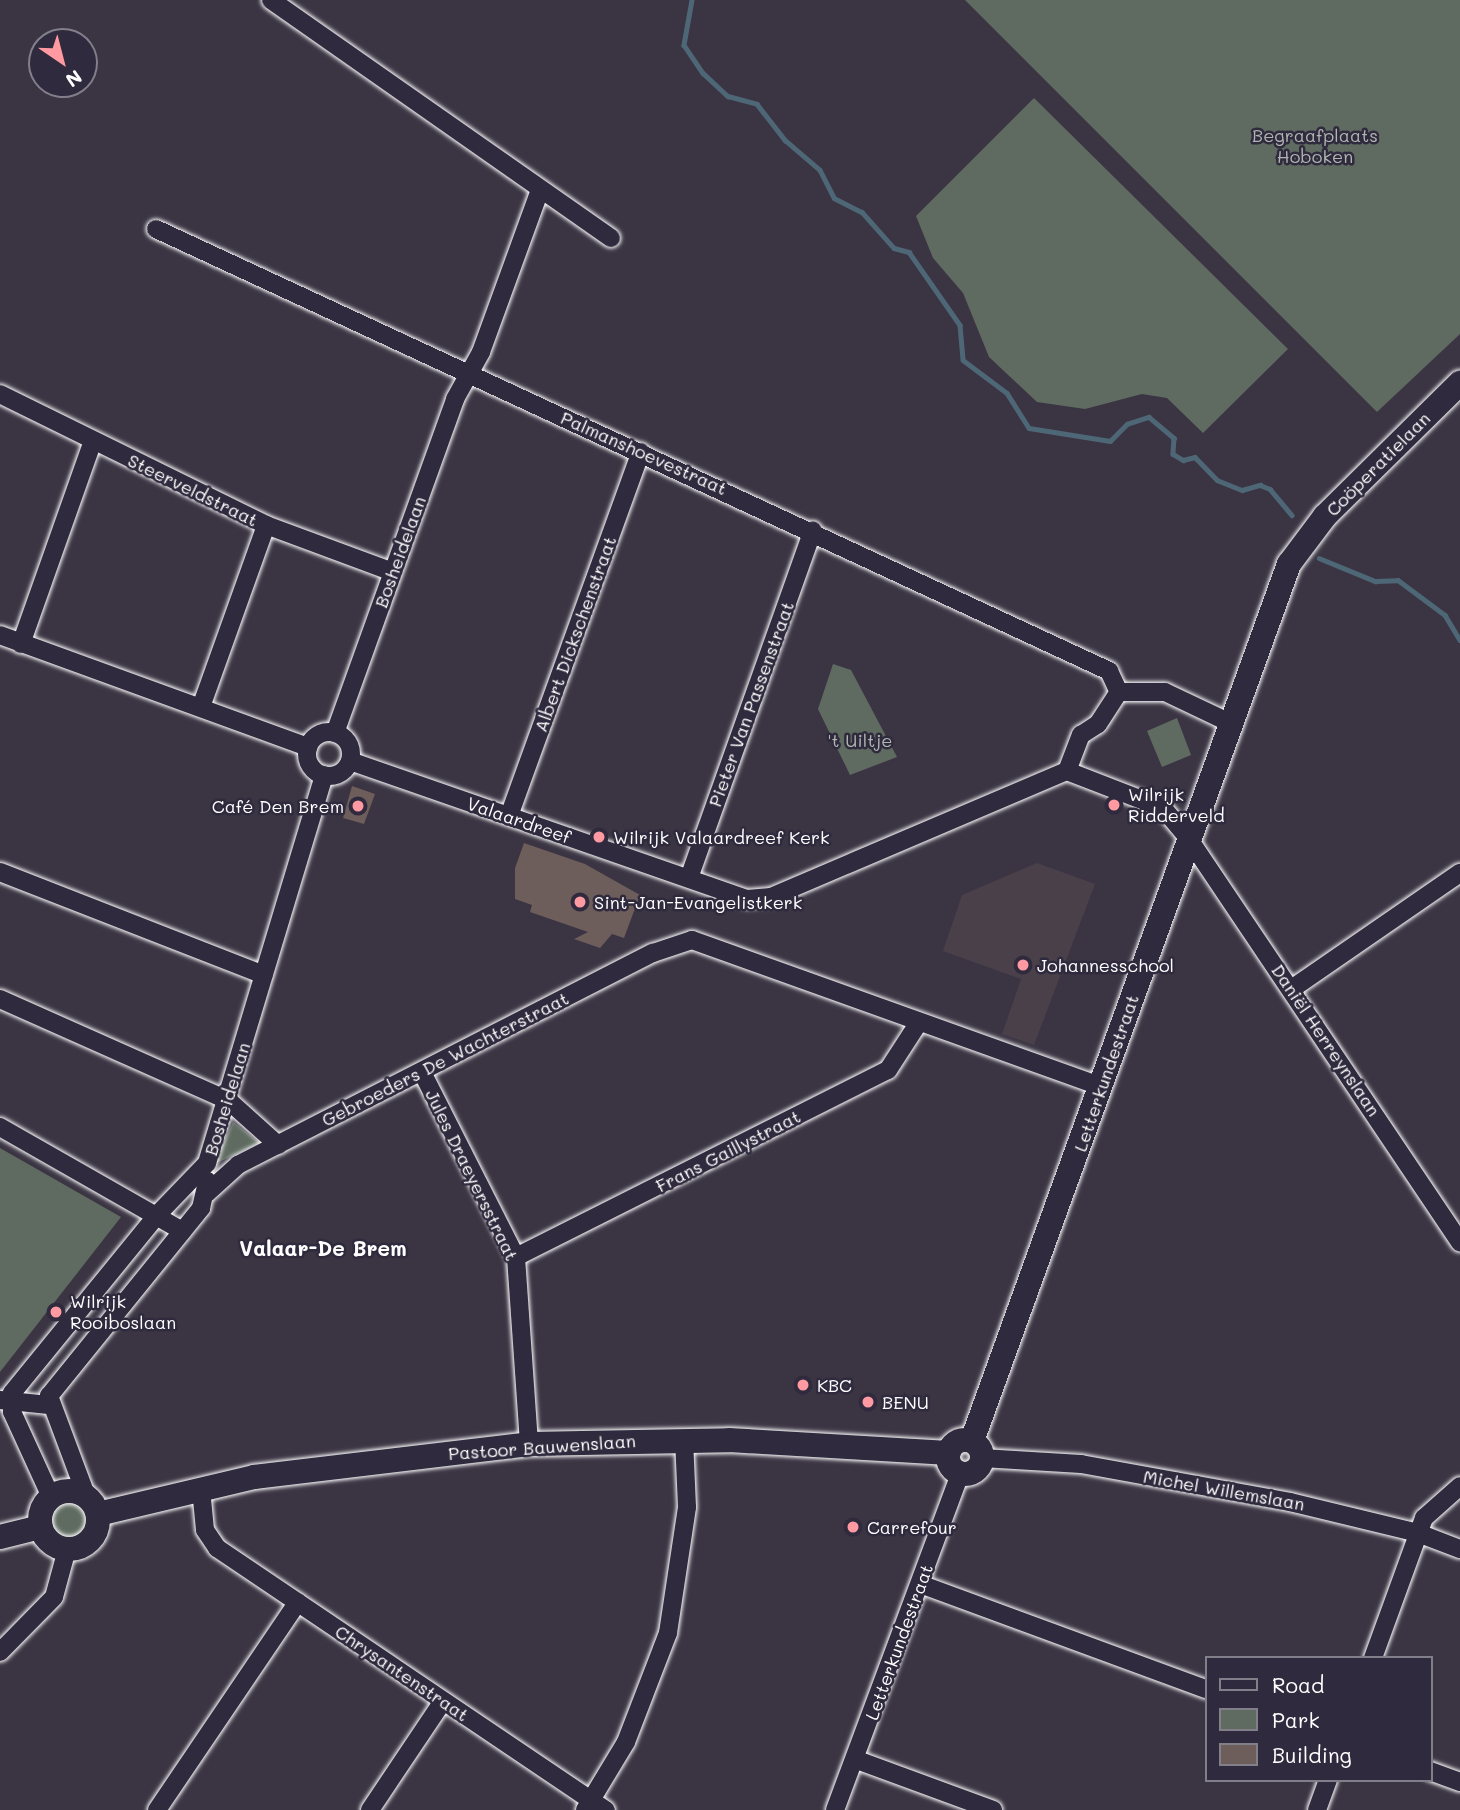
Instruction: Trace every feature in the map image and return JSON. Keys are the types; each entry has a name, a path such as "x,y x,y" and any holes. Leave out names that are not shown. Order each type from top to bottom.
{"street":[{"path":"271,0 611,238"},
{"name":"Bosheidelaan","path":"335,733 456,399 470,374 540,190"},
{"name":"Palmanshoevestraat","path":"156,229 813,530 1109,671 1119,692"},
{"name":"Coöperatielaan","path":"1298,548 1460,383"},
{"name":"Steerveldstraat","path":"0,394 266,525 393,572"},
{"path":"21,643 93,441"},
{"name":"Albert Dickschenstraat","path":"509,816 641,452"},
{"path":"201,707 266,525"},
{"name":"Pieter Van Passenstraat","path":"689,878 813,530"},
{"name":"Letterkundestraat","path":"977,1449 1230,723 1298,548"},
{"path":"0,636 308,747"},
{"path":"1067,771 1081,735 1098,724 1119,692 1165,692 1230,723"},
{"path":"335,733 350,747 349,761 339,773 324,775 312,767 308,747 320,734 335,733"},
{"name":"Valaardreef","path":"349,761 747,899 771,897 1067,771"},
{"name":"Daniël Herreynslaan","path":"1067,771 1163,808 1189,839 1293,988 1460,1243"},
{"name":"Bosheidelaan","path":"5,1402 17,1383 156,1215 207,1163 229,1101 324,775"},
{"path":"0,872 264,975"},
{"path":"1293,988 1459,875"},
{"name":"Gebroeders De Wachterstraat","path":"49,1405 59,1378 182,1231 207,1193 238,1165 423,1074 653,953 692,940 919,1022"},
{"path":"0,999 229,1101 278,1145"},
{"path":"919,1022 1102,1087"},
{"name":"Frans Gaillystraat","path":"516,1257 888,1070 919,1022"},
{"name":"Jules Draeyersstraat","path":"423,1074 516,1257 529,1444"},
{"path":"0,1127 182,1231"},
{"path":"207,1163 207,1193"},
{"path":"51,1497 5,1402 49,1405 92,1504 93,1537 67,1549 52,1544 40,1527 41,1511 51,1497 64,1491 92,1504"},
{"path":"594,1807 626,1742 668,1633 687,1507 684,1439"},
{"name":"Pastoor Bauwenslaan","path":"92,1504 201,1489 344,1464 529,1444 684,1439 954,1463"},
{"path":"954,1463 959,1441 977,1449"},
{"name":"Michel Willemslaan","path":"977,1449 1081,1464 1316,1507 1418,1533 1460,1549"},
{"name":"Letterkundestraat","path":"835,1810 857,1760 920,1584 954,1463"},
{"path":"1374,1656 1418,1533 1432,1508 1460,1486"},
{"name":"Chrysantenstraat","path":"201,1489 205,1530 217,1548 443,1700 594,1807"},
{"path":"0,1537 40,1527"},
{"path":"0,1652 54,1597 67,1549"},
{"path":"920,1584 1204,1688"},
{"path":"157,1810 298,1602"},
{"path":"370,1810 443,1700"},
{"path":"857,1760 993,1810"},
{"path":"1432,1772 1460,1782"},
{"path":"1317,1810 1327,1782"}],"shaded area":[{"name":"Johannesschool","path":"1037,863 1095,884 1034,1045 1002,1034 1021,979 943,951 962,895"}],"green space":[{"name":"Begraafplaats Hoboken","path":"965,0 1460,0 1460,334 1377,412"},
{"path":"1034,98 1288,349 1203,433 1167,398 1142,394 1085,409 1037,402 989,357 963,293 933,258 916,216"},
{"name":"'t Uiltje","path":"833,664 851,670 897,757 850,775 818,709"},
{"path":"1177,718 1191,755 1162,767 1147,731"},
{"path":"233,1122 260,1143 217,1163 216,1161"},
{"path":"0,1148 121,1217 0,1372"},
{"path":"68,1499 76,1500 82,1505 87,1511 87,1527 82,1533 76,1538 68,1539 60,1538 54,1533 49,1527 48,1519 49,1511 54,1505 60,1500"}],"building":[{"name":"Café Den Brem","path":"352,786 375,794 364,824 343,818"},
{"name":"Sint-Jan-Evangelistkerk","path":"524,843 585,864 640,895 624,938 612,934 600,948 574,939 588,932 530,912 532,905 515,899 515,868"}],"waterway":[{"path":"692,0 684,45 703,73 728,96 757,104 785,140 820,170 834,198 862,212 894,248 909,252 960,325 963,360 1007,393 1029,428 1110,441 1127,424 1149,417 1174,438 1173,454 1183,460 1195,457 1217,480 1242,490 1260,485 1270,489 1292,515"},
{"path":"1319,558 1375,581 1398,580 1445,615 1460,640"}],"place":[{"name":"Wilrijk Ridderveld","path":"1114,805"},
{"name":"Café Den Brem","path":"358,806"},
{"name":"Wilrijk Valaardreef Kerk","path":"599,837"},
{"name":"Sint-Jan-Evangelistkerk","path":"580,902"},
{"name":"Johannesschool","path":"1023,965"},
{"name":"Wilrijk Rooiboslaan","path":"56,1312"},
{"name":"KBC","path":"803,1385"},
{"name":"BENU","path":"868,1402"},
{"name":"Carrefour","path":"853,1527"}],"district":[{"name":"Valaar-De Brem","path":"323,1248"}]}
